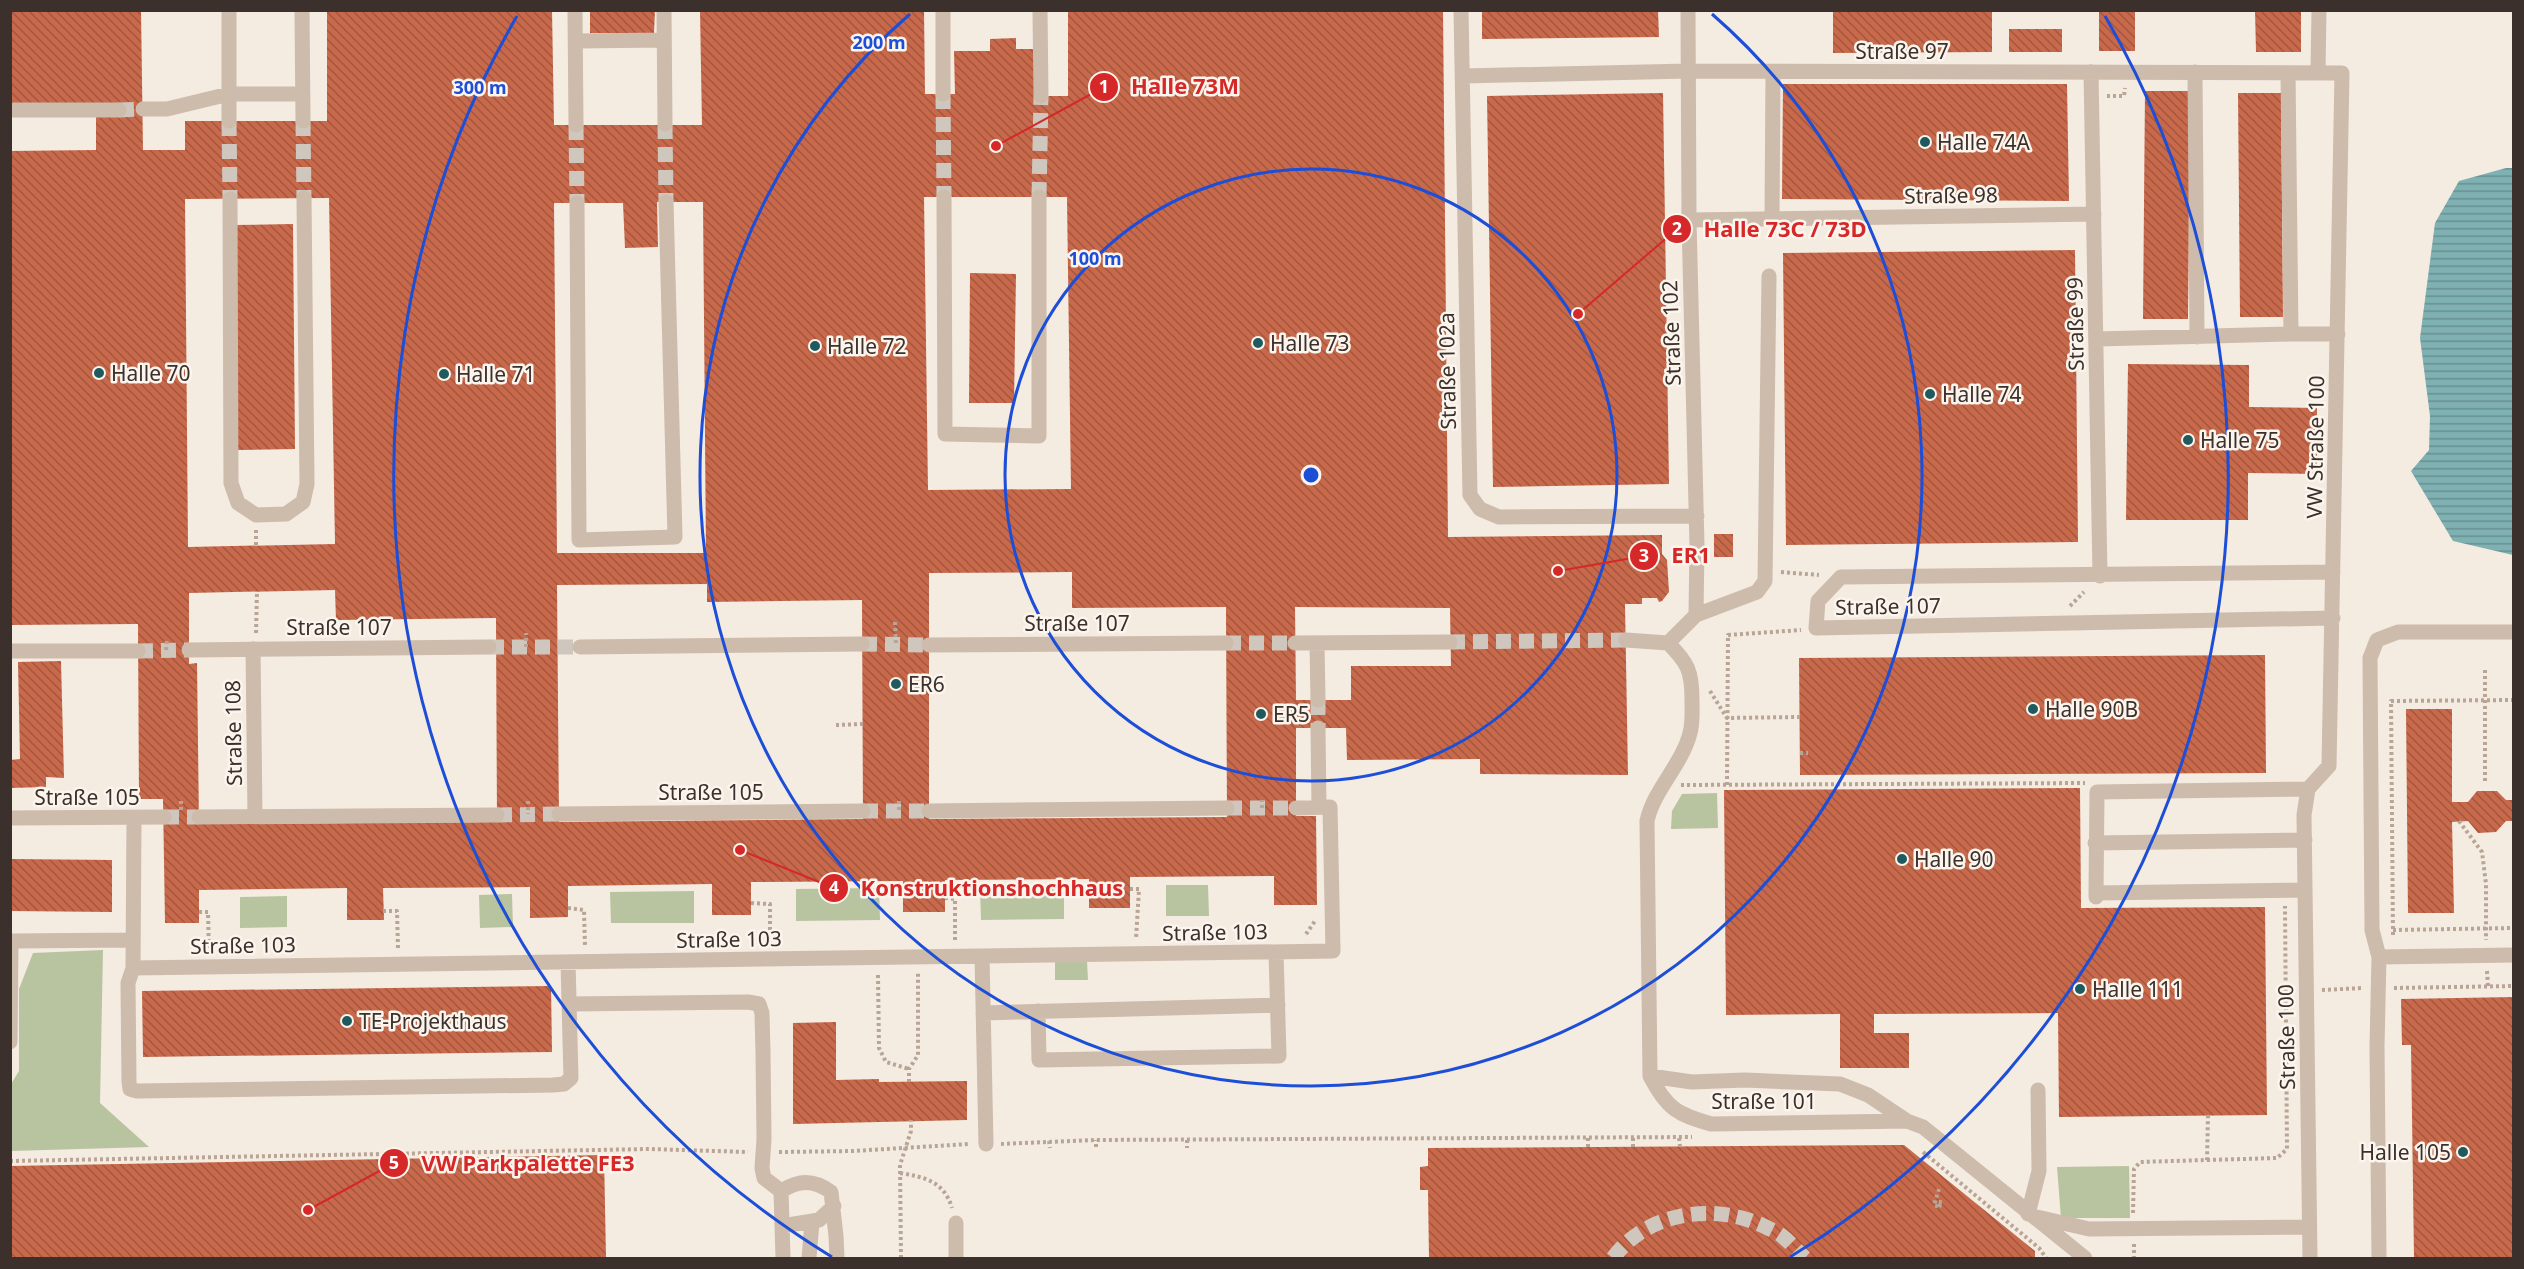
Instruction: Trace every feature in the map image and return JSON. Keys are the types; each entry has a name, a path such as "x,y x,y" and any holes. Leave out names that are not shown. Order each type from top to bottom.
{"street":[{"path":"229,10 229,121"},
{"path":"302,10 303,121"},
{"path":"575,10 576,125"},
{"path":"664,10 665,124"},
{"path":"943,10 943,94"},
{"path":"1040,10 1041,96"},
{"name":"Straße 102a","path":"1461,10 1470,495 1480,509 1499,517 1697,516"},
{"name":"Straße 102","path":"1688,10 1689,220 1697,516 1695,615"},
{"path":"2318,72 2319,10"},
{"path":"576,41 664,40"},
{"name":"Straße 97","path":"1463,76 1689,71 2342,73"},
{"path":"1772,219 1773,72"},
{"name":"Straße 99","path":"2091,72 2100,576"},
{"path":"2195,72 2198,337"},
{"path":"2288,73 2291,334"},
{"name":"VW Straße 100","path":"2308,789 2329,766 2342,73"},
{"path":"143,110 166,109 229,94 303,94"},
{"path":"10,110 119,110"},
{"path":"944,197 945,434 1039,436 1039,197"},
{"path":"230,199 231,483 238,503 256,515 286,514 303,502 307,484 304,198"},
{"path":"577,203 579,540 675,537 666,202"},
{"name":"Straße 98","path":"1689,220 2094,214"},
{"path":"1668,643 1695,615 1756,592 1765,581 1769,276"},
{"path":"2097,339 2338,334"},
{"name":"Straße 107","path":"2333,572 1841,577 1818,601 1816,628 2333,618"},
{"path":"2379,1258 2377,1046 2379,957 2372,930 2370,658 2377,640 2398,632 2514,632"},
{"path":"1626,640 1668,643 1687,661 1692,687 1690,733 1662,785"},
{"path":"1295,643 1450,642"},
{"name":"Straße 107","path":"929,645 1226,643"},
{"path":"1317,643 1318,700"},
{"path":"580,647 862,645"},
{"name":"Straße 107","path":"189,650 489,647"},
{"name":"Straße 108","path":"254,649 255,816"},
{"path":"10,651 138,651"},
{"path":"1296,807 1325,807 1318,728"},
{"name":"Straße 101","path":"1662,785 1650,806 1646,842 1650,1076 1661,1098 1682,1115 1711,1124 1907,1121 1923,1127 2085,1258"},
{"path":"2305,890 2096,895 2095,843 2097,792 2308,789"},
{"name":"Straße 100","path":"2308,789 2304,815 2310,1258"},
{"name":"Straße 103","path":"133,968 1333,951 1325,807"},
{"path":"929,811 1227,808"},
{"name":"Straße 105","path":"559,814 863,811"},
{"path":"199,817 497,815"},
{"name":"Straße 105","path":"10,818 164,817"},
{"path":"134,818 133,968 128,983 130,1089 137,1091 564,1084 571,1078 568,962"},
{"path":"2095,843 2305,840"},
{"path":"10,1042 11,941 133,940"},
{"path":"1038,1011 1039,1060 1279,1056 1278,1005 1284,952"},
{"path":"2379,957 2514,955"},
{"path":"982,956 986,1144"},
{"path":"570,1004 748,1002 759,1004 763,1032 764,1139 762,1152 764,1178 781,1191"},
{"path":"983,1013 1278,1005"},
{"path":"1650,1076 1692,1082 1745,1080 1840,1083 1868,1095 1907,1121"},
{"path":"2038,1090 2039,1171 2028,1214 2089,1229 2309,1227"},
{"path":"781,1191 795,1182 821,1185 831,1192 837,1258"},
{"path":"781,1191 783,1258"},
{"path":"782,1226 819,1220 834,1206"},
{"path":"809,1258 812,1222"},
{"path":"956,1223 956,1258"}],"path":[{"path":"1766,571 1841,577"},
{"path":"2053,623 2100,576"},
{"path":"254,649 258,624 257,591"},
{"path":"895,622 896,645"},
{"path":"1727,785 1728,635 1816,628"},
{"path":"526,633 526,647"},
{"path":"166,650 167,639"},
{"path":"2485,670 2485,784"},
{"path":"2514,700 2391,701 2393,930 2514,928"},
{"path":"1752,717 1800,717"},
{"path":"836,725 862,724"},
{"path":"1800,753 1808,753"},
{"path":"1662,785 2088,783 2097,792"},
{"path":"1262,800 1262,808"},
{"path":"528,801 528,814"},
{"path":"899,801 899,811"},
{"path":"2459,821 2482,852 2486,884 2488,986 2514,986"},
{"path":"1130,889 1140,889 1135,955"},
{"path":"945,898 956,899 955,956"},
{"path":"751,903 770,904 771,959"},
{"path":"2134,1258 2134,1169 2140,1162 2277,1158 2287,1149 2285,904"},
{"path":"568,908 584,910 585,962"},
{"path":"383,911 397,911 398,963"},
{"path":"199,912 208,912 209,967"},
{"path":"1284,952 1319,914"},
{"path":"909,1082 909,1069 918,1055 918,957"},
{"path":"878,958 879,1048 886,1062 909,1069"},
{"path":"2207,1160 2208,1116"},
{"path":"901,1258 900,1173 911,1131 911,1120"},
{"path":"10,1161 853,1151 906,1146 1096,1140 1448,1142 1701,1137"},
{"path":"1588,1138 1588,1147"},
{"path":"1633,1138 1633,1147"},
{"path":"1679,1138 1680,1146"},
{"path":"1096,1140 1096,1147"},
{"path":"1187,1140 1187,1148"},
{"path":"1049,1141 1050,1148"},
{"path":"1141,1141 1142,1146"},
{"path":"1920,1150 1970,1195 2039,1248 2046,1258"},
{"path":"900,1173 929,1179 949,1197 956,1223"},
{"path":"1939,1189 1934,1205 1939,1208 1942,1202 1938,1203 1940,1206"}],"green space":[{"path":"1717,793 1718,828 1671,829 1672,811 1682,794"},
{"path":"1166,885 1208,885 1209,916 1166,916"},
{"path":"879,888 880,920 796,921 796,889"},
{"path":"980,888 1064,888 1064,919 981,920"},
{"path":"694,891 694,923 611,923 610,892"},
{"path":"512,894 513,927 480,928 479,895"},
{"path":"287,896 287,927 240,928 240,897"},
{"path":"103,950 100,1103 149,1147 11,1151 11,1084 19,1071 19,989 33,953"},
{"path":"1055,961 1087,961 1088,980 1055,980"},
{"path":"2129,1166 2130,1218 2061,1218 2057,1167"}],"water":[{"path":"2506,168 2514,168 2513,555 2453,541 2411,471 2429,450 2430,416 2420,338 2435,223 2459,181"}],"building":[{"path":"10,10 141,10 143,150 185,150 185,121 327,121 327,10 552,10 554,125 702,125 700,10 924,10 925,94 955,94 954,51 990,51 990,39 1016,38 1016,49 1034,49 1041,96 1068,96 1068,10 1443,10 1448,537 1662,535 1662,554 1667,560 1669,592 1659,602 1657,598 1642,598 1642,604 1625,604 1628,775 1480,774 1480,759 1347,760 1346,728 1296,728 1296,816 1316,816 1317,905 1274,905 1274,876 1130,877 1130,908 1089,908 1089,879 945,880 945,912 903,912 903,881 751,882 751,915 712,915 712,884 568,886 568,917 530,918 530,887 383,888 384,920 347,920 347,888 199,890 199,923 165,923 163,799 139,799 138,624 10,625 10,151 96,150 96,104 10,104","holes":["924,197 1067,197 1071,489 928,490","329,198 335,544 188,547 185,199","657,202 703,202 706,553 557,553 554,203 623,203 625,248 658,247","1072,572 1072,608 1226,607 1227,817 929,819 929,573","707,584 707,602 862,600 863,819 559,822 557,585","335,590 336,620 496,618 497,822 199,824 197,663 189,664 189,593","1295,607 1450,608 1451,666 1351,666 1351,700 1296,700"]},
{"path":"590,10 655,10 654,33 590,33"},
{"path":"1482,10 1658,10 1659,37 1482,39"},
{"path":"1833,10 1992,10 1992,52 1833,53"},
{"path":"2099,10 2135,10 2135,51 2099,51"},
{"path":"2255,10 2301,10 2301,52 2256,52"},
{"path":"2009,29 2062,29 2062,52 2009,52"},
{"name":"Halle 74A","path":"1783,84 2067,84 2069,201 1782,199"},
{"path":"2145,91 2190,91 2188,319 2143,319"},
{"path":"1663,93 1669,484 1493,487 1487,96"},
{"path":"2238,93 2281,93 2283,317 2240,317"},
{"path":"293,224 295,449 238,450 235,225"},
{"name":"Halle 74","path":"2075,250 2078,542 1786,545 1783,253"},
{"path":"970,273 1016,274 1014,403 969,403"},
{"name":"Halle 75","path":"2128,364 2249,365 2249,407 2317,408 2317,474 2248,473 2248,520 2126,520"},
{"path":"1714,534 1733,534 1733,557 1714,557"},
{"name":"Halle 90B","path":"2265,655 2266,773 1800,775 1799,658"},
{"path":"61,661 64,778 46,777 46,787 10,788 10,760 20,759 18,662"},
{"path":"2406,709 2452,709 2452,802 2468,802 2477,791 2497,791 2506,800 2514,800 2514,821 2506,821 2496,832 2478,833 2468,821 2452,822 2454,913 2408,913"},
{"name":"Halle 90","path":"2080,788 2081,908 2265,907 2267,1115 2059,1117 2058,1013 1874,1014 1874,1033 1909,1033 1909,1068 1840,1068 1840,1014 1726,1015 1724,790"},
{"path":"10,859 112,860 112,912 10,911"},
{"name":"TE-Projekthaus","path":"551,986 552,1052 143,1057 142,991"},
{"name":"Halle 105","path":"2514,997 2514,1258 2414,1258 2411,1045 2402,1045 2401,999"},
{"path":"836,1022 836,1080 967,1081 967,1120 793,1124 793,1023"},
{"path":"1904,1145 2035,1251 2035,1258 1429,1258 1428,1190 1420,1190 1420,1167 1428,1166 1428,1148"},
{"path":"604,1155 606,1258 10,1258 10,1166"}],"tunnel":[{"path":"943,94 944,197"},
{"path":"1039,197 1041,96"},
{"path":"119,110 143,109"},
{"path":"229,121 230,199"},
{"path":"303,121 304,198"},
{"path":"665,124 666,202"},
{"path":"576,125 577,203"},
{"path":"1450,642 1626,640"},
{"path":"1226,643 1295,643"},
{"path":"862,644 929,645"},
{"path":"489,647 580,647"},
{"path":"138,651 189,650"},
{"path":"1318,700 1318,728"},
{"path":"1227,808 1296,808"},
{"path":"863,811 929,811"},
{"path":"497,815 559,814"},
{"path":"164,817 199,817"},
{"path":"1613,1258 1628,1242 1644,1230 1663,1221 1704,1213 1746,1219 1766,1227 1782,1236 1805,1258"}],"place":[{"name":"Halle 74A","path":"1925,142"},
{"name":"Halle 73M","path":"996,146"},
{"name":"Halle 73C / 73D","path":"1578,314"},
{"name":"Halle 73","path":"1258,343"},
{"name":"Halle 72","path":"815,346"},
{"name":"Halle 70","path":"99,373"},
{"name":"Halle 71","path":"444,374"},
{"name":"Halle 74","path":"1930,394"},
{"name":"Halle 75","path":"2188,440"},
{"name":"ER1","path":"1558,571"},
{"name":"ER6","path":"896,684"},
{"name":"Halle 90B","path":"2033,709"},
{"name":"ER5","path":"1261,714"},
{"name":"Konstruktionshochhaus","path":"740,850"},
{"name":"Halle 90","path":"1902,859"},
{"name":"Halle 111","path":"2080,989"},
{"name":"TE-Projekthaus","path":"347,1021"},
{"name":"Halle 105","path":"2463,1152"},
{"name":"VW Parkpalette FE3","path":"308,1210"}]}
